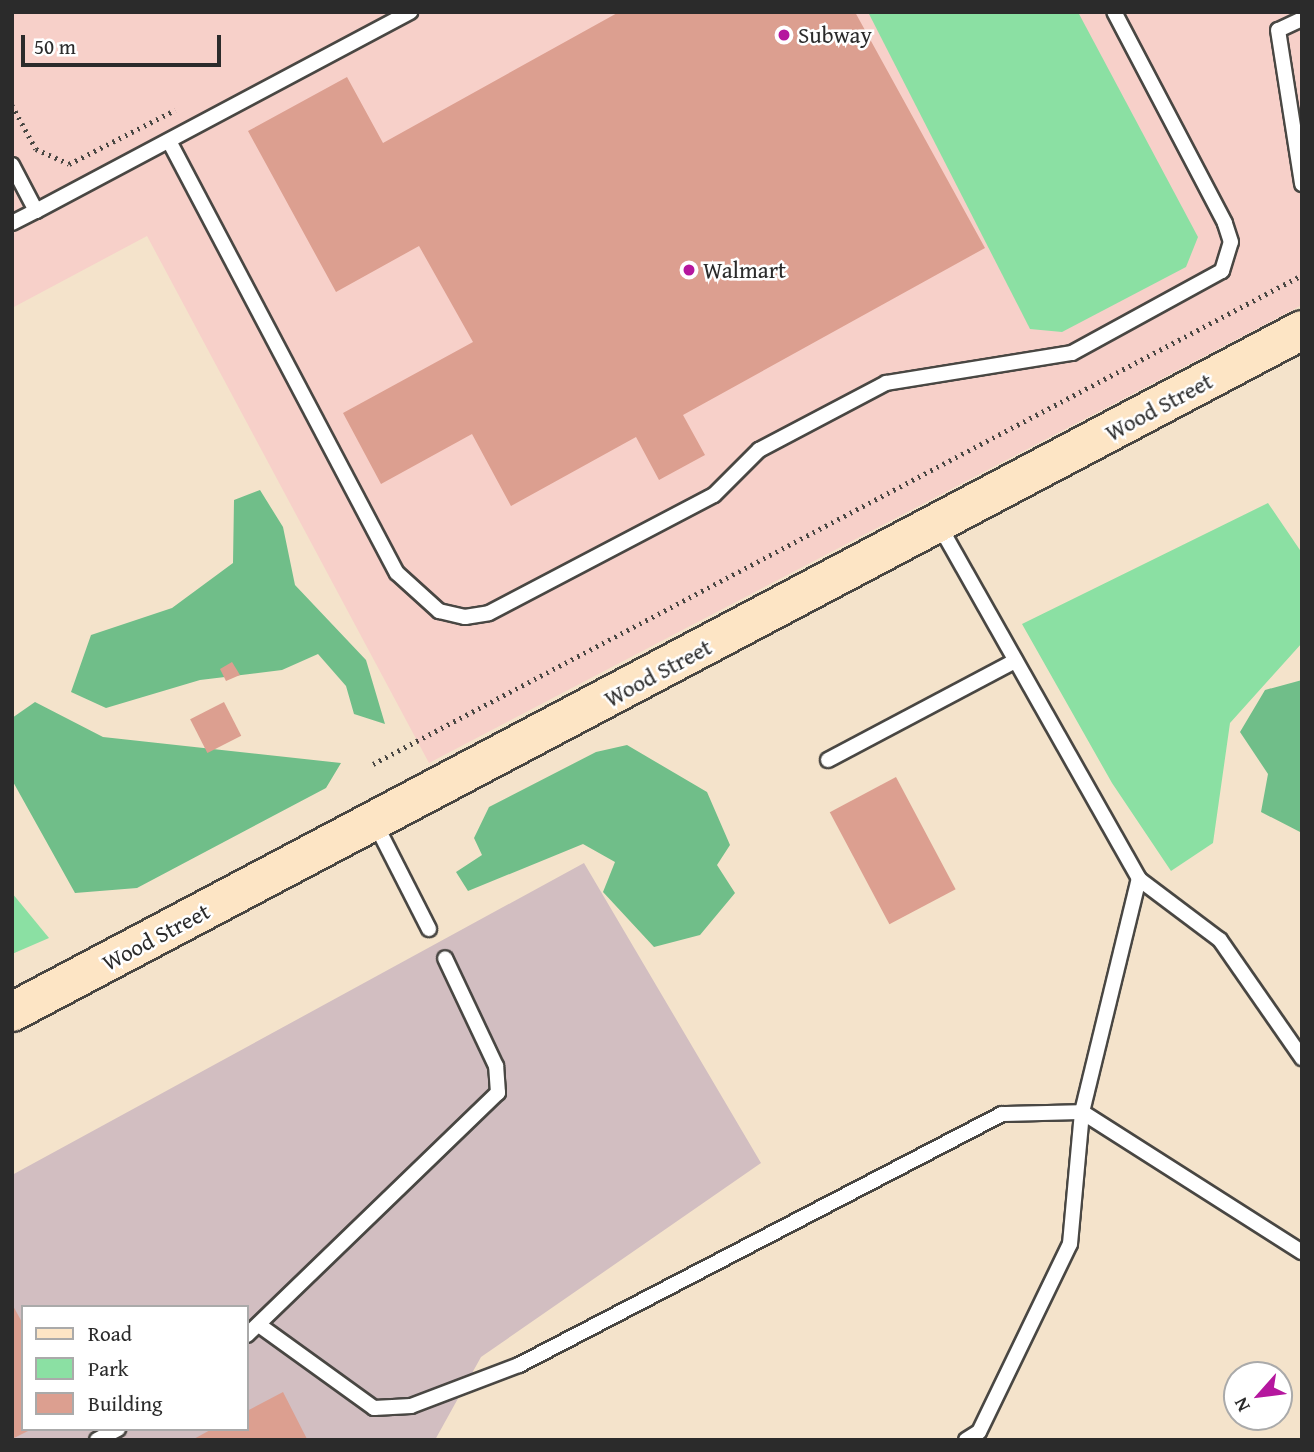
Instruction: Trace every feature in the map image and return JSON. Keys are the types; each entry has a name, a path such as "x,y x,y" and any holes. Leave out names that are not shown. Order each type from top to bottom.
{"street":[{"name":"Wood Street","path":"12,1012 939,526 1302,330"}],"lane":[{"path":"12,223 410,12"},
{"path":"169,141 397,573 439,611 465,617 489,612 714,495 759,450 886,383 1072,353 1222,271 1231,242 1225,223 1114,12"},
{"path":"1302,19 1278,30 1302,184"},
{"path":"12,165 36,211"},
{"path":"939,526 1139,879 1220,940 1302,1058"},
{"path":"828,760 1015,660"},
{"path":"374,822 429,929"},
{"path":"966,1440 979,1433 1070,1244 1082,1112 1139,879"},
{"path":"248,1334 498,1093 496,1066 445,958"},
{"path":"259,1325 374,1408 411,1406 519,1365 1002,1114 1082,1112 1302,1252"},
{"path":"97,1440 114,1431"}],"path":[{"path":"12,104 36,149 69,164 175,110"},
{"path":"373,764 1302,275"}],"shaded area":[{"path":"12,12 1302,12 1302,305 429,763 147,236 12,308"},
{"path":"584,863 761,1163 481,1357 435,1440 12,1440 12,1175"}],"green space":[{"path":"868,12 1078,12 1198,237 1186,267 1062,332 1030,329"},
{"path":"260,490 283,527 295,585 366,660 385,724 354,714 346,686 318,654 282,670 200,680 106,708 71,692 91,635 172,608 233,563 234,500"},
{"path":"1268,503 1302,553 1302,643 1230,723 1213,843 1171,871 1112,783 1022,624"},
{"path":"1302,680 1302,833 1261,812 1268,774 1240,732 1265,690"},
{"path":"35,702 103,737 341,763 326,788 137,888 75,893 12,780 12,718"},
{"path":"627,745 707,792 730,845 717,865 735,893 700,935 654,947 603,892 615,862 583,844 468,891 456,872 482,855 474,838 489,807 596,752"},
{"path":"12,893 49,938 12,954"}],"building":[{"name":"Walmart","path":"619,12 855,12 985,248 683,415 705,455 659,480 636,437 511,506 472,434 381,484 343,413 473,342 419,246 336,292 248,131 347,77 383,143"},
{"path":"232,662 240,675 226,681 220,669"},
{"path":"224,702 241,736 207,753 190,719"},
{"path":"896,777 956,889 889,924 830,812"},
{"path":"12,1304 21,1320 21,1431 28,1431 12,1439"},
{"path":"283,1392 307,1439 192,1440 208,1431 248,1431 248,1410"}],"place":[{"name":"Subway","path":"784,35"},
{"name":"Walmart","path":"689,270"}]}
